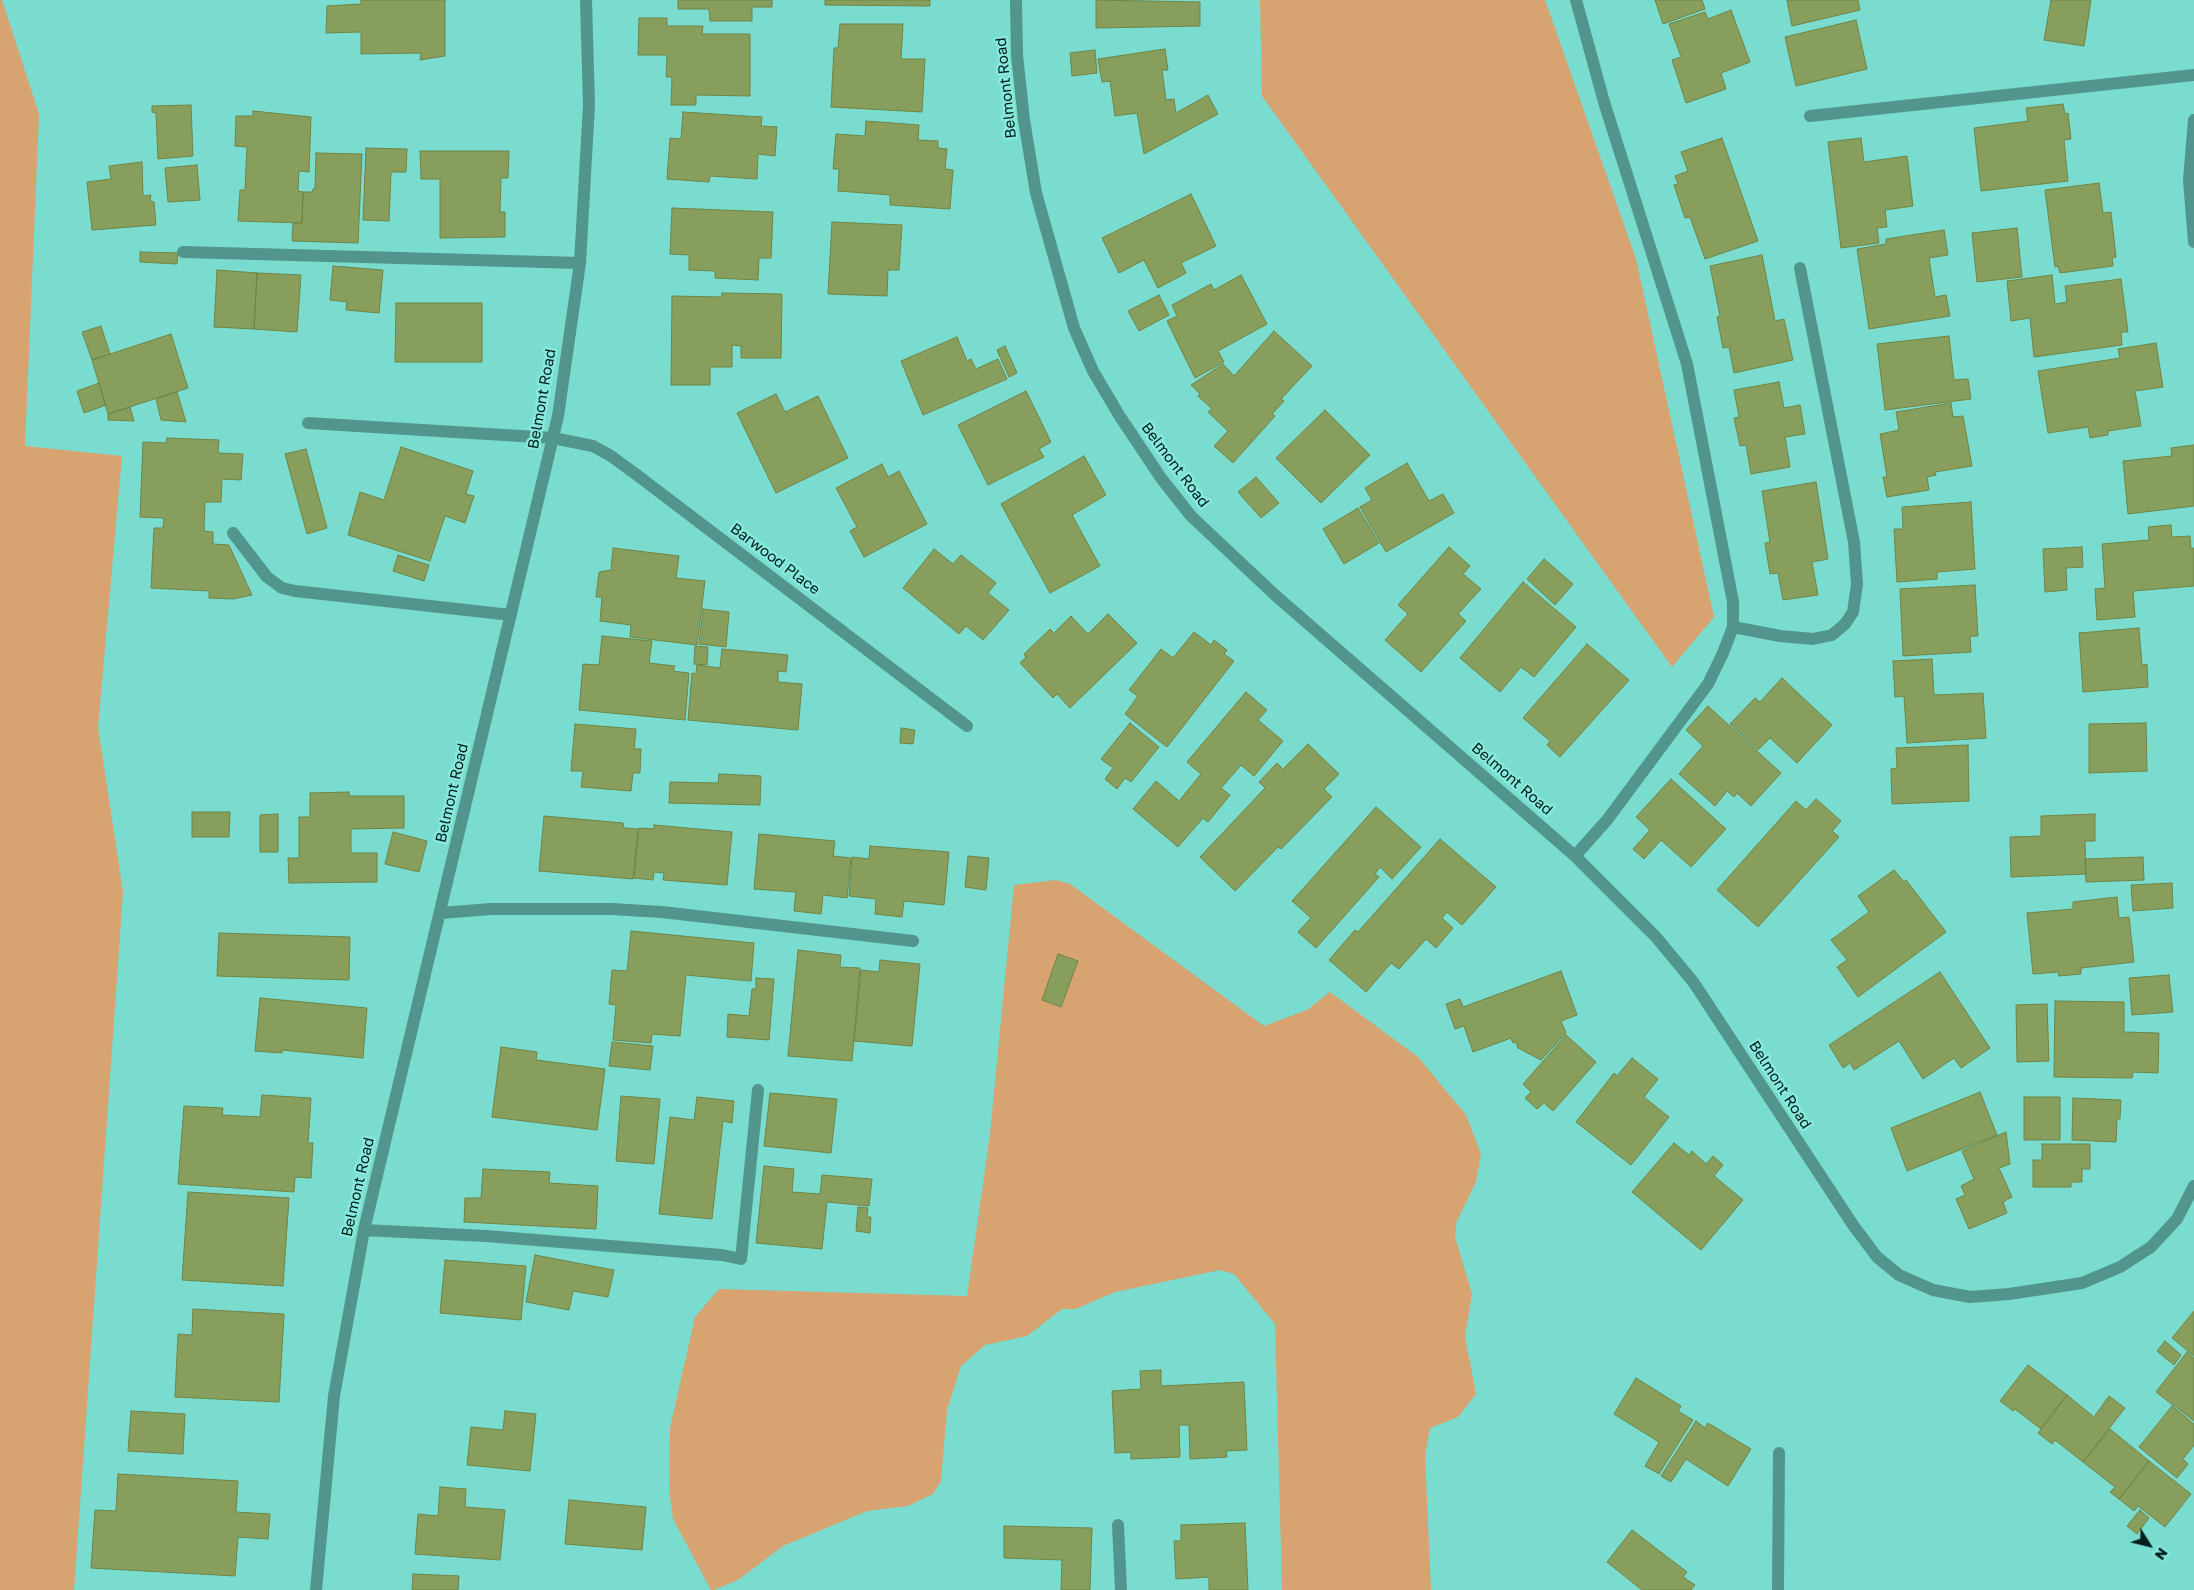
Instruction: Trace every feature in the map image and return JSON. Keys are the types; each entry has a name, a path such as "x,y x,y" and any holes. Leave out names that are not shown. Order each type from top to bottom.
{"street":[{"name":"Belmont Road","path":"316,1590 334,1396 364,1230 558,416 580,263 589,105 586,0"},
{"name":"Belmont Road","path":"1016,0 1017,55 1024,120 1036,193 1074,328 1093,371 1124,423 1161,478 1191,516 1275,595 1575,856 1656,937 1694,983 1853,1225 1877,1257 1899,1275 1933,1290 1970,1297 2009,1294 2082,1283 2120,1266 2151,1247 2177,1219 2194,1186"},
{"path":"1575,856 1607,820 1708,684 1734,627 1733,602 1686,364 1604,102 1576,0"},
{"path":"1810,116 2194,75"},
{"path":"2194,120 2189,180 2194,242"},
{"path":"184,252 580,263"},
{"path":"1734,627 1780,636 1813,639 1832,634 1845,624 1853,612 1857,584 1854,542 1800,268"},
{"name":"Barwood Place","path":"308,423 553,438 592,446 611,456 968,726"},
{"path":"232,533 266,577 282,588 511,615"},
{"path":"441,913 491,909 611,909 913,941"},
{"path":"364,1230 486,1236 722,1255 742,1259 758,1090"},
{"path":"1778,1453 1778,1590"},
{"path":"1118,1525 1121,1590"}],"shaded area":[{"path":"0,0 2,0 39,114 25,446 122,456 98,727 123,892 74,1590 0,1590"},
{"path":"1260,0 1545,0 1636,259 1714,617 1672,667 1262,96"},
{"path":"1056,880 1070,884 1264,1026 1307,1010 1330,992 1418,1057 1466,1115 1481,1154 1476,1182 1456,1223 1455,1237 1472,1294 1465,1337 1476,1394 1458,1417 1430,1428 1425,1456 1431,1590 1282,1590 1275,1324 1234,1274 1220,1270 1115,1292 1076,1309 1062,1309 1027,1336 985,1345 961,1366 947,1410 941,1481 933,1494 908,1506 867,1511 783,1546 738,1580 714,1590 711,1590 673,1519 669,1490 670,1428 695,1317 719,1289 967,1296 990,1134 1014,885"}],"building":[{"path":"361,0 445,0 445,56 420,60 421,53 361,54 361,32 326,33 327,6 361,4"},
{"path":"678,0 772,0 772,7 752,7 752,21 710,21 709,9 678,9"},
{"path":"825,0 930,0 930,6 825,5"},
{"path":"1096,0 1200,2 1200,26 1096,28"},
{"path":"1655,0 1702,0 1705,9 1663,24"},
{"path":"1787,0 1858,0 1860,10 1792,26"},
{"path":"2051,0 2091,0 2084,46 2044,40"},
{"path":"1731,10 1750,62 1721,73 1726,89 1686,103 1672,60 1681,57 1669,24 1705,12 1708,19"},
{"path":"639,18 667,18 667,26 703,26 702,34 750,34 750,96 696,95 696,105 671,105 672,77 666,77 667,55 638,55"},
{"path":"1856,20 1867,69 1796,86 1785,37"},
{"path":"840,24 903,24 901,59 925,59 922,112 831,107 834,48 838,48"},
{"path":"1165,49 1168,70 1162,70 1166,100 1174,99 1176,113 1208,95 1218,114 1144,154 1137,113 1115,116 1110,81 1102,82 1098,59"},
{"path":"1095,50 1097,73 1072,76 1070,53"},
{"path":"2063,104 2065,114 2068,113 2071,139 2064,140 2068,181 1981,191 1974,128 2028,121 2026,108"},
{"path":"191,105 193,156 158,159 156,113 152,112 152,106"},
{"path":"253,111 311,117 309,172 299,171 298,191 303,192 302,223 238,221 240,190 245,190 247,147 235,146 236,116 253,116"},
{"path":"683,112 762,117 761,126 777,127 775,156 758,154 757,179 710,176 709,182 667,179 670,138 681,139"},
{"path":"866,121 919,125 918,140 938,141 938,148 947,149 945,169 953,170 950,209 890,205 890,195 838,191 839,169 833,169 836,134 865,136"},
{"path":"1722,138 1758,241 1705,259 1690,217 1685,218 1674,185 1678,184 1675,176 1688,171 1681,152"},
{"path":"1861,138 1864,162 1907,156 1913,206 1885,210 1887,227 1877,228 1879,243 1841,248 1828,142"},
{"path":"366,148 407,149 406,172 391,172 389,221 363,220"},
{"path":"420,151 509,151 508,178 501,178 500,212 505,212 505,237 440,238 440,179 421,179"},
{"path":"316,153 362,154 358,243 292,241 293,223 302,223 303,192 312,192 315,189"},
{"path":"142,162 143,196 151,195 150,201 154,202 156,225 92,230 87,182 111,179 109,166"},
{"path":"197,165 200,200 168,202 165,168"},
{"path":"2099,183 2103,213 2111,212 2116,257 2112,258 2113,266 2060,273 2058,266 2055,267 2045,190"},
{"path":"1191,194 1216,246 1181,263 1186,273 1158,288 1144,260 1119,273 1102,238"},
{"path":"672,208 773,212 771,258 759,258 758,280 715,278 715,271 689,270 689,255 670,254"},
{"path":"832,222 902,225 899,270 888,270 887,296 828,294"},
{"path":"2017,228 2022,277 1977,282 1972,233"},
{"path":"1944,230 1948,255 1929,258 1935,297 1946,295 1950,316 1869,329 1857,249 1886,244 1886,239"},
{"path":"140,252 178,253 177,264 140,262"},
{"path":"1762,255 1775,321 1784,319 1793,360 1734,373 1729,347 1723,348 1717,317 1720,316 1710,266"},
{"path":"333,266 383,270 379,313 346,310 347,302 330,300"},
{"path":"217,270 257,273 254,329 214,327"},
{"path":"257,273 301,275 297,332 254,329"},
{"path":"1241,275 1267,324 1218,351 1224,362 1195,378 1167,321 1177,316 1172,305 1211,284 1214,290"},
{"path":"2052,275 2055,304 2067,302 2065,286 2121,279 2128,332 2121,332 2122,345 2034,357 2030,318 2011,321 2007,281"},
{"path":"722,293 782,294 781,358 741,358 741,346 732,345 732,367 710,367 710,385 671,385 672,296 722,297"},
{"path":"1159,295 1169,315 1139,331 1128,311"},
{"path":"396,303 482,303 482,362 395,362"},
{"path":"101,326 110,354 92,360 82,332"},
{"path":"1274,331 1312,366 1281,399 1284,401 1272,414 1275,416 1233,463 1214,446 1228,431 1208,412 1212,409 1198,396 1200,394 1191,385 1223,364 1234,376"},
{"path":"171,334 188,388 108,414 92,360"},
{"path":"1949,336 1954,380 1968,379 1971,399 1885,410 1877,344"},
{"path":"957,337 967,361 971,359 976,369 998,359 1007,379 923,415 901,361"},
{"path":"2156,343 2163,387 2135,391 2141,426 2108,431 2108,435 2090,438 2088,427 2048,433 2038,371 2120,358 2118,349"},
{"path":"1005,346 1017,373 1009,377 997,350"},
{"path":"1779,382 1784,408 1800,405 1805,434 1785,437 1790,467 1751,474 1746,445 1740,446 1734,418 1739,417 1734,390"},
{"path":"99,383 106,405 84,413 77,391"},
{"path":"1026,391 1051,442 1039,449 1044,457 988,485 958,425"},
{"path":"177,392 186,422 161,420 156,399"},
{"path":"776,394 785,412 818,396 848,458 776,493 737,413"},
{"path":"1951,403 1953,417 1963,416 1972,466 1935,472 1936,475 1927,477 1929,490 1887,497 1883,477 1887,477 1880,434 1899,430 1896,412"},
{"path":"130,407 134,421 108,420 108,414"},
{"path":"1325,410 1370,455 1321,503 1276,458"},
{"path":"167,438 219,440 218,453 243,454 241,480 222,479 221,502 205,502 204,531 213,532 213,544 229,545 252,595 233,599 209,598 209,591 151,588 154,528 163,528 164,518 140,517 143,442 166,443"},
{"path":"2194,445 2194,506 2128,514 2123,461 2172,456 2171,448"},
{"path":"401,447 473,471 466,494 474,496 465,523 445,516 430,561 348,535 360,492 384,500"},
{"path":"306,449 327,528 307,534 285,454"},
{"path":"1084,456 1106,495 1072,515 1100,566 1050,593 1001,504"},
{"path":"1407,463 1429,501 1443,494 1454,513 1386,552 1360,507 1372,500 1365,488"},
{"path":"882,464 888,477 899,471 927,524 864,557 850,531 857,527 836,488"},
{"path":"1256,477 1279,503 1261,518 1238,492"},
{"path":"1816,482 1828,559 1812,562 1818,595 1783,600 1778,573 1770,574 1765,543 1770,542 1762,491"},
{"path":"1971,502 1975,569 1937,572 1937,579 1897,582 1894,529 1903,529 1902,507"},
{"path":"1358,508 1379,543 1344,564 1323,529"},
{"path":"2171,525 2172,537 2190,536 2191,549 2194,548 2194,586 2133,591 2135,617 2097,620 2095,589 2105,588 2102,544 2149,540 2148,527"},
{"path":"1449,547 1470,566 1463,574 1481,589 1458,614 1466,621 1421,672 1385,640 1408,614 1398,605"},
{"path":"2082,547 2083,567 2066,568 2067,590 2045,592 2043,549"},
{"path":"613,548 679,556 676,578 705,581 697,645 630,637 631,625 600,621 602,597 596,597 599,572 611,570"},
{"path":"934,549 953,564 961,555 996,583 988,593 1009,610 983,640 966,626 959,634 903,588"},
{"path":"398,555 429,565 424,581 393,571"},
{"path":"1544,559 1573,584 1555,605 1527,579"},
{"path":"1523,582 1576,627 1534,677 1521,667 1500,692 1460,658"},
{"path":"1975,585 1978,636 1970,636 1971,652 1903,656 1900,589"},
{"path":"703,609 729,612 726,647 699,644"},
{"path":"1108,614 1137,643 1070,708 1057,694 1053,698 1020,663 1026,657 1024,654 1050,629 1054,633 1071,616 1088,634"},
{"path":"2139,628 2142,665 2147,664 2148,687 2083,692 2079,633"},
{"path":"1194,632 1211,645 1214,640 1227,650 1224,654 1234,661 1167,747 1125,714 1138,696 1129,690 1161,649 1173,658"},
{"path":"602,636 652,641 649,663 675,666 673,671 689,673 685,720 579,710 583,664 599,665"},
{"path":"1587,644 1629,680 1560,757 1547,745 1550,741 1523,718"},
{"path":"695,646 708,647 707,665 694,664"},
{"path":"722,649 788,655 786,672 778,671 778,682 802,684 798,730 688,720 692,673 696,674 697,665 720,668"},
{"path":"1932,659 1934,695 1983,693 1986,738 1907,743 1904,696 1895,697 1893,661"},
{"path":"1782,678 1832,725 1797,763 1770,738 1758,750 1730,724 1755,698 1760,702"},
{"path":"1246,692 1267,710 1258,720 1283,741 1254,776 1241,765 1221,788 1230,795 1208,822 1203,818 1178,847 1133,809 1156,781 1179,801 1201,774 1187,762"},
{"path":"1708,706 1781,773 1751,806 1737,793 1734,797 1727,791 1715,806 1679,774 1703,746 1686,730"},
{"path":"1130,723 1159,747 1131,782 1125,778 1117,789 1105,779 1113,768 1101,759"},
{"path":"2146,723 2147,771 2089,773 2089,724"},
{"path":"575,724 636,729 634,749 641,749 640,773 633,773 631,791 581,787 583,771 571,771"},
{"path":"901,728 915,730 913,744 900,743"},
{"path":"1308,744 1339,774 1324,789 1332,797 1281,849 1278,847 1235,891 1200,857 1265,788 1259,782 1277,763 1283,769"},
{"path":"1968,745 1969,801 1892,804 1891,769 1897,768 1896,748"},
{"path":"719,774 761,776 760,805 669,803 670,782 718,783"},
{"path":"1671,779 1726,829 1691,867 1661,840 1644,859 1633,849 1650,830 1636,817"},
{"path":"349,792 349,796 404,796 404,828 351,829 351,853 377,853 377,882 289,883 288,858 299,858 299,817 310,817 310,793"},
{"path":"1816,799 1841,821 1832,831 1839,837 1758,927 1717,890 1796,801 1806,810"},
{"path":"1376,807 1421,847 1392,879 1380,867 1375,874 1379,877 1316,948 1298,932 1311,918 1292,901"},
{"path":"192,812 230,812 229,837 192,837"},
{"path":"278,814 278,852 260,852 260,815"},
{"path":"2095,814 2095,841 2085,841 2086,874 2011,877 2010,837 2041,836 2041,816"},
{"path":"544,816 623,823 624,828 638,829 633,879 539,871"},
{"path":"654,825 732,832 727,885 663,880 664,873 654,872 653,880 634,878 639,828 654,829"},
{"path":"393,832 427,841 419,872 385,864"},
{"path":"759,834 835,841 833,856 851,858 847,898 823,895 821,914 794,911 796,892 754,889"},
{"path":"1440,839 1496,887 1462,925 1447,912 1442,918 1453,928 1436,948 1426,939 1399,969 1391,963 1366,992 1329,960 1355,930 1358,932"},
{"path":"870,846 949,852 944,905 904,901 902,917 875,914 876,899 849,896 852,857 869,859"},
{"path":"968,856 989,858 986,890 965,887"},
{"path":"2143,857 2144,880 2086,882 2085,859"},
{"path":"1894,870 1904,882 1906,880 1946,932 1858,997 1837,967 1847,960 1831,940 1869,912 1858,896"},
{"path":"2172,883 2173,908 2133,911 2131,885"},
{"path":"2117,897 2119,918 2129,917 2134,962 2081,968 2081,974 2059,976 2058,972 2033,974 2027,913 2073,909 2073,902"},
{"path":"631,931 754,943 751,981 686,975 680,1036 652,1034 651,1043 613,1040 616,1005 609,1004 612,970 627,971"},
{"path":"219,933 350,937 349,980 217,976"},
{"path":"798,950 841,955 840,967 860,968 852,1061 788,1056"},
{"path":"1058,954 1078,961 1061,1007 1042,1000"},
{"path":"880,960 920,964 912,1046 854,1041 861,970 879,972"},
{"path":"1561,971 1577,1015 1561,1021 1566,1033 1541,1060 1518,1048 1516,1042 1513,1043 1511,1038 1473,1052 1464,1026 1455,1029 1446,1004 1460,999 1463,1007"},
{"path":"1940,972 1990,1048 1961,1068 1954,1058 1923,1079 1899,1041 1854,1070 1850,1063 1843,1068 1829,1045"},
{"path":"2169,975 2173,1012 2132,1015 2129,978"},
{"path":"756,978 774,979 769,1040 727,1037 728,1014 749,1016 752,989 756,989"},
{"path":"260,998 367,1008 363,1058 282,1050 282,1053 255,1051"},
{"path":"2055,1001 2124,1002 2124,1032 2159,1033 2158,1073 2133,1072 2132,1078 2054,1077"},
{"path":"2047,1004 2049,1061 2017,1062 2016,1005"},
{"path":"1566,1035 1596,1062 1553,1111 1544,1103 1537,1109 1525,1098 1531,1092 1523,1084"},
{"path":"612,1042 653,1046 650,1070 609,1066"},
{"path":"501,1047 537,1052 536,1060 605,1069 597,1130 492,1117"},
{"path":"1632,1058 1658,1079 1644,1097 1669,1117 1631,1165 1576,1122 1614,1073 1617,1076"},
{"path":"1980,1092 1997,1135 1907,1171 1891,1128"},
{"path":"770,1093 837,1099 831,1153 764,1146"},
{"path":"262,1095 311,1098 308,1143 313,1143 311,1178 295,1177 294,1192 178,1184 184,1106 223,1108 222,1115 260,1117"},
{"path":"621,1096 660,1099 654,1164 616,1161"},
{"path":"697,1097 734,1101 732,1123 723,1121 712,1219 659,1214 670,1117 694,1120"},
{"path":"2024,1097 2060,1097 2060,1140 2024,1140"},
{"path":"2073,1098 2121,1100 2120,1119 2117,1119 2116,1142 2072,1140"},
{"path":"2006,1132 2010,1164 1999,1168 2012,1197 2003,1202 2007,1213 1969,1229 1956,1199 1965,1195 1961,1186 1974,1179 1962,1151"},
{"path":"1674,1143 1689,1155 1692,1151 1706,1164 1713,1156 1723,1165 1714,1176 1743,1200 1701,1250 1632,1192"},
{"path":"2042,1144 2090,1144 2090,1169 2082,1169 2082,1182 2071,1182 2071,1187 2033,1187 2033,1160 2042,1160"},
{"path":"764,1166 794,1169 792,1192 820,1194 822,1175 872,1179 869,1206 827,1202 822,1249 756,1243"},
{"path":"483,1169 550,1172 549,1183 598,1186 596,1229 464,1222 465,1198 481,1198"},
{"path":"188,1192 289,1198 283,1286 182,1280"},
{"path":"858,1207 868,1208 867,1217 871,1217 870,1233 856,1231"},
{"path":"535,1255 614,1270 608,1297 573,1291 569,1310 526,1302"},
{"path":"445,1260 526,1266 521,1320 440,1313"},
{"path":"193,1309 284,1314 279,1402 175,1397 178,1334 192,1335"},
{"path":"2194,1311 2194,1356 2172,1338"},
{"path":"2165,1341 2181,1355 2174,1365 2157,1351"},
{"path":"2187,1352 2194,1358 2194,1421 2156,1392"},
{"path":"2028,1365 2067,1395 2041,1429 2015,1409 2013,1411 2000,1401"},
{"path":"1161,1370 1161,1386 1244,1382 1247,1450 1226,1451 1227,1457 1190,1459 1189,1425 1179,1425 1180,1457 1131,1459 1131,1452 1115,1453 1112,1391 1141,1389 1140,1371"},
{"path":"1636,1378 1681,1406 1678,1411 1693,1420 1659,1474 1645,1466 1659,1442 1614,1414"},
{"path":"2067,1395 2094,1417 2109,1396 2125,1408 2083,1462 2055,1440 2052,1444 2038,1433"},
{"path":"2172,1406 2194,1424 2194,1445 2183,1459 2188,1464 2177,1478 2139,1447"},
{"path":"131,1411 185,1414 183,1454 128,1451"},
{"path":"505,1411 536,1414 530,1471 467,1465 471,1427 503,1430"},
{"path":"1696,1421 1705,1428 1708,1423 1751,1449 1728,1486 1686,1459 1671,1482 1661,1476"},
{"path":"2110,1429 2149,1461 2119,1499 2110,1492 2115,1487 2083,1462"},
{"path":"2149,1461 2191,1494 2165,1527 2138,1506 2134,1511 2119,1499"},
{"path":"118,1474 238,1481 236,1512 270,1514 268,1539 238,1537 235,1576 91,1568 95,1510 116,1511"},
{"path":"440,1487 466,1489 465,1507 505,1510 500,1560 415,1554 418,1514 438,1516"},
{"path":"569,1500 646,1507 642,1550 565,1544"},
{"path":"2140,1510 2149,1518 2137,1534 2127,1526"},
{"path":"1245,1523 1248,1590 1209,1590 1209,1577 1176,1579 1174,1541 1181,1541 1181,1525"},
{"path":"1004,1526 1092,1528 1090,1590 1061,1590 1062,1560 1004,1558"},
{"path":"1632,1530 1687,1572 1683,1577 1695,1585 1691,1590 1642,1590 1607,1562"},
{"path":"413,1574 459,1576 458,1590 412,1590"}]}
